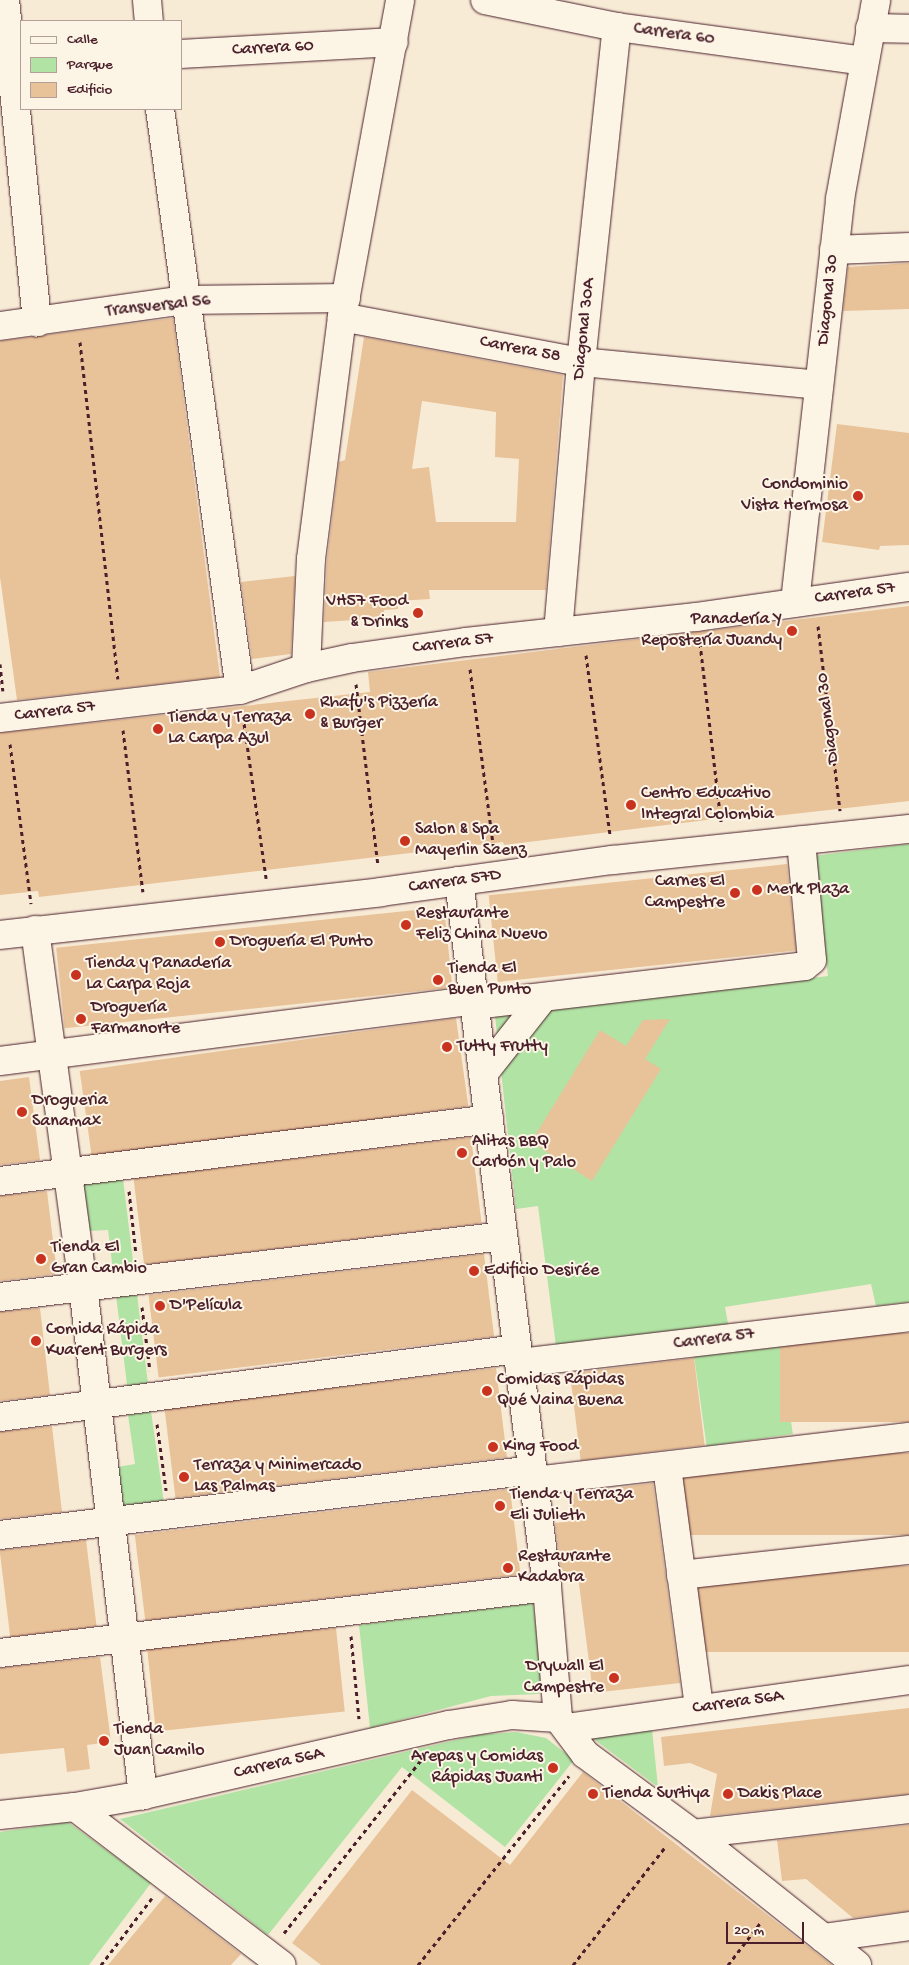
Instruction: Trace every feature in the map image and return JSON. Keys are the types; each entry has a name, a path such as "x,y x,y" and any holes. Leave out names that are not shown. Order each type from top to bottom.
{"street":[{"path":"5,0 37,322"},
{"path":"147,0 149,20"},
{"path":"306,668 313,542 344,307 394,42 400,0"},
{"name":"Carrera 60","path":"485,0 617,27 864,61"},
{"name":"Diagonal 30","path":"805,601 819,385 834,250 849,135 876,0"},
{"name":"Diagonal 30A","path":"570,631 581,362 617,27"},
{"path":"870,28 909,29"},
{"name":"Carrera 60","path":"182,54 394,42"},
{"path":"160,110 184,300 240,690"},
{"path":"834,250 909,247"},
{"name":"Transversal 56","path":"0,326 184,300 344,307"},
{"name":"Carrera 58","path":"344,307 581,362 819,385"},
{"name":"Carrera 57","path":"3,718 240,690 306,668 352,658 466,642 697,617 909,587"},
{"name":"Carrera 57D","path":"0,935 145,917 381,892 613,860 909,829"},
{"path":"0,1061 474,1003 542,998 806,966 812,960 801,841"},
{"path":"459,881 547,1587 562,1723 577,1765 687,1830 858,1965"},
{"path":"34,930 53,1054 83,1286 123,1639 143,1795"},
{"path":"483,1074 542,998"},
{"path":"0,1181 488,1119"},
{"path":"0,1297 503,1236"},
{"name":"Carrera 57","path":"0,1417 153,1397 518,1356 909,1317"},
{"path":"0,1535 533,1476 667,1467 909,1437"},
{"path":"667,1467 699,1708"},
{"path":"681,1574 909,1550"},
{"path":"0,1653 547,1587"},
{"name":"Carrera 56A","path":"0,1815 75,1807 143,1795 449,1725 512,1714 562,1723 699,1708 909,1680"},
{"path":"75,1807 275,1960"},
{"path":"687,1830 909,1809"},
{"path":"823,1938 909,1926"}],"path":[{"path":"77,316 145,917"},
{"name":"Diagonal 30","path":"805,601 844,836"},
{"path":"697,617 724,848"},
{"path":"570,631 613,860"},
{"path":"466,642 498,876"},
{"path":"352,658 381,892"},
{"path":"240,690 269,904"},
{"path":"3,718 34,930"},
{"path":"126,1165 169,1515"},
{"path":"349,1612 362,1745"},
{"path":"275,1960 449,1725"},
{"path":"418,1965 577,1765"},
{"path":"573,1965 687,1830"},
{"path":"101,1965 168,1878"},
{"path":"728,1965 776,1901"}],"green space":[{"path":"909,844 909,1302 876,1306 871,1284 725,1307 729,1329 557,1354 538,1206 516,1209 495,1016 828,976 813,856"},
{"path":"123,1179 134,1269 113,1271 108,1230 89,1231 83,1184"},
{"path":"137,1294 149,1391 128,1394 116,1297"},
{"path":"780,1343 793,1434 707,1446 694,1355"},
{"path":"151,1411 164,1503 124,1509 117,1467 135,1464 128,1415"},
{"path":"533,1603 541,1674 539,1694 491,1696 370,1728 359,1625"},
{"path":"652,1729 658,1787 591,1737"},
{"path":"516,1732 546,1738 574,1760 505,1847 402,1767 268,1935 120,1819 477,1735"},
{"path":"68,1822 151,1883 89,1965 0,1965 0,1832"}],"building":[{"path":"909,263 909,309 843,311 848,267"},
{"path":"173,318 220,677 17,700 0,577 0,341"},
{"path":"364,337 563,375 546,590 429,590 430,599 398,601 398,609 384,610 385,618 324,622 327,560 339,462 345,460","holes":["422,401 496,412 495,457 519,459 516,522 436,522 429,467 412,469"]},
{"name":"Condominio Vista Hermosa","path":"837,424 909,433 909,545 880,546 879,550 822,542"},
{"path":"295,576 291,654 252,659 241,582"},
{"path":"909,606 909,801 739,820 739,816 504,845 503,842 39,897 38,891 0,895 0,733 370,692 368,672"},
{"path":"787,864 796,951 498,982 489,895"},
{"path":"444,907 452,988 65,1028 56,948"},
{"path":"456,1018 468,1106 92,1159 80,1071"},
{"path":"670,1019 645,1059 661,1069 592,1181 531,1142 600,1030 626,1046 643,1020"},
{"path":"29,1077 40,1160 0,1165 0,1081"},
{"path":"471,1137 482,1223 144,1265 134,1178"},
{"path":"47,1191 57,1274 0,1281 0,1196"},
{"path":"484,1254 494,1336 159,1378 149,1295"},
{"path":"40,1308 50,1395 0,1401 0,1312"},
{"path":"780,1333 909,1333 909,1422 780,1422"},
{"path":"694,1358 705,1445 581,1461 570,1373"},
{"path":"496,1368 507,1457 175,1498 164,1409"},
{"path":"52,1426 62,1512 0,1519 0,1432"},
{"path":"683,1453 909,1453 909,1535 683,1535"},
{"path":"653,1483 680,1683 593,1693 578,1576 562,1578 555,1523 571,1521 568,1494"},
{"path":"510,1489 520,1574 145,1620 135,1535"},
{"path":"86,1540 97,1626 10,1637 0,1551"},
{"path":"698,1566 909,1566 909,1652 698,1652"},
{"path":"336,1628 345,1712 156,1731 147,1648"},
{"path":"100,1657 111,1742 87,1745 90,1769 67,1772 64,1748 0,1754 0,1668"},
{"path":"909,1708 909,1794 710,1816 717,1774 690,1763 664,1766 661,1737"},
{"path":"583,1772 832,1965 321,1965 292,1943 412,1790 510,1865"},
{"path":"909,1825 909,1911 853,1918 806,1879 782,1881 777,1840"},
{"path":"165,1896 241,1954 231,1965 108,1965"}],"place":[{"name":"Condominio Vista Hermosa","path":"858,496"},
{"name":"VH57 Food & Drinks","path":"418,613"},
{"name":"Panadería Y Repostería Juandy","path":"792,631"},
{"name":"Rhafu's Pizzería & Burger","path":"310,714"},
{"name":"Tienda y Terraza La Carpa Azul","path":"158,729"},
{"name":"Centro Educativo Integral Colombia","path":"631,805"},
{"name":"Salon & Spa Mayerlin Saenz","path":"405,841"},
{"name":"Merk Plaza","path":"757,890"},
{"name":"Carnes El Campestre","path":"735,893"},
{"name":"Restaurante Feliz China Nuevo","path":"406,925"},
{"name":"Droguería El Punto","path":"220,942"},
{"name":"Tienda y Panadería La Carpa Roja","path":"76,975"},
{"name":"Tienda El Buen Punto","path":"438,980"},
{"name":"Droguería Farmanorte","path":"81,1019"},
{"name":"Tutty Frutty","path":"447,1047"},
{"name":"Drogueria Sanamax","path":"22,1112"},
{"name":"Alitas BBQ Carbón y Palo","path":"462,1153"},
{"name":"Tienda El Gran Cambio","path":"41,1259"},
{"name":"Edificio Desirée","path":"474,1271"},
{"name":"D'Película","path":"160,1306"},
{"name":"Comida Rápida Kuarent Burgers","path":"36,1341"},
{"name":"Comidas Rápidas Qué Vaina Buena","path":"487,1391"},
{"name":"King Food","path":"493,1447"},
{"name":"Terraza y Minimercado Las Palmas","path":"184,1477"},
{"name":"Tienda y Terraza Eli Julieth","path":"500,1506"},
{"name":"Restaurante Kadabra","path":"508,1568"},
{"name":"Drywall El Campestre","path":"614,1678"},
{"name":"Tienda Juan Camilo","path":"104,1741"},
{"name":"Arepas y Comidas Rápidas Juanti","path":"553,1768"},
{"name":"Tienda Surtiya","path":"593,1794"},
{"name":"Dakis Place","path":"728,1794"}]}
